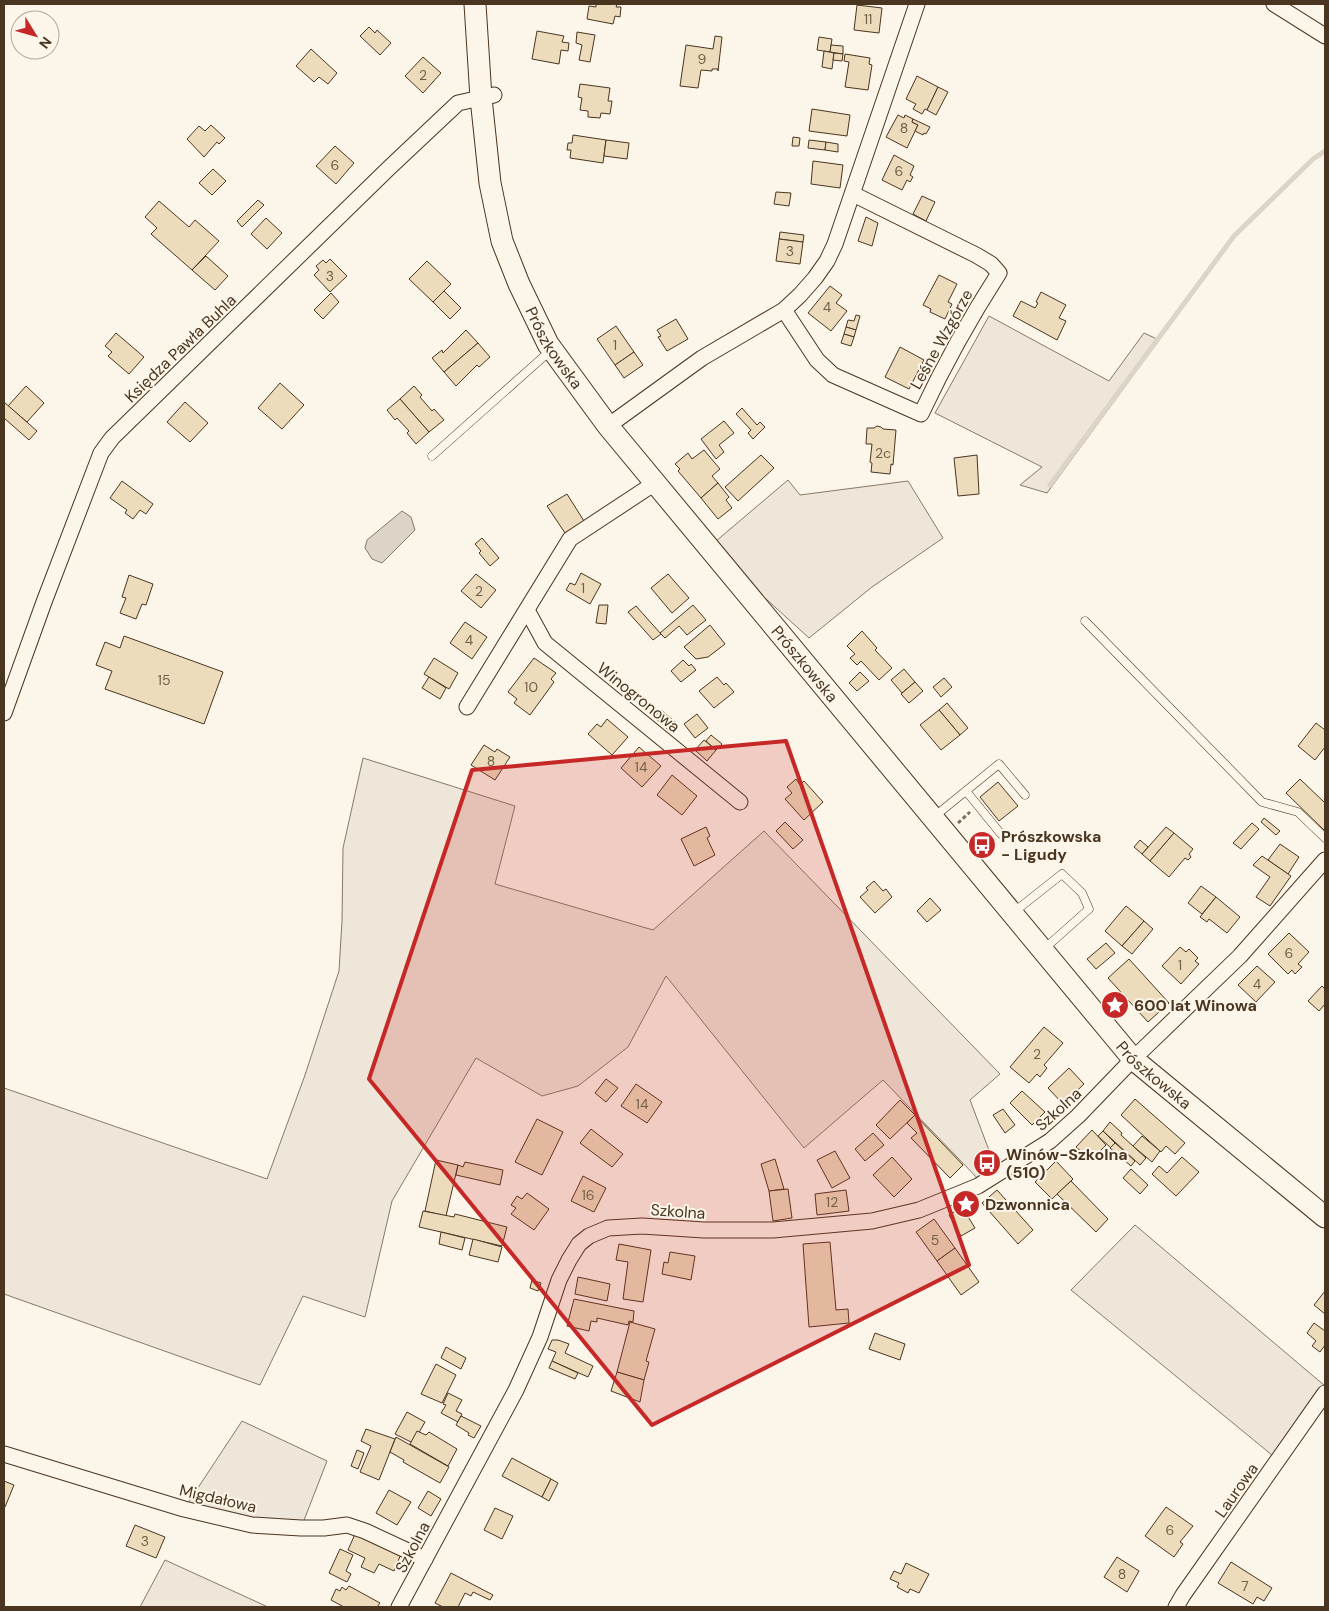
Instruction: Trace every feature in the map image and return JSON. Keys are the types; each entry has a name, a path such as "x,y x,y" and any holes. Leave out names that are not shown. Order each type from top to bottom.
{"main road":[{"name":"Prószkowska","path":"475,4 488,96 490,183 502,241 519,284 552,350 608,426 1132,1059 1325,1217"}],"street":[{"path":"608,426 702,358 784,310 800,295 828,261 853,194 917,4"},
{"path":"1274,4 1325,36"},
{"name":"Księdza Pawła Buhla","path":"4,713 98,462 112,438 458,103 488,96"},
{"name":"Leśne Wzgórze","path":"784,310 817,360 833,375 921,414 933,387 974,313 999,273 991,264 976,255 853,194"},
{"path":"467,707 570,539 655,483"},
{"name":"Winogronowa","path":"527,610 545,643 740,802"},
{"name":"Szkolna","path":"399,1607 516,1390 540,1337 559,1280 569,1260 579,1244 588,1236 608,1228 642,1226 704,1230 773,1230 872,1221 919,1210 978,1186 1050,1141 1078,1116 1132,1059 1240,956 1325,860"},
{"name":"Laurowa","path":"1176,1607 1325,1393"},
{"name":"Migdałowa","path":"4,1454 184,1509 252,1525 302,1528 347,1525 365,1531 425,1559"}],"lane":[{"path":"432,456 552,350"},
{"path":"1085,621 1262,802 1298,812 1325,838"},
{"path":"933,818 999,764 1024,795"},
{"path":"966,791 1001,834"},
{"path":"1012,913 1062,874 1082,893 1089,909 1042,950"}],"highlighted area":[{"path":"786,741 969,1265 652,1425 369,1079 472,770"}],"shaded area":[{"path":"989,316 1109,381 1144,333 1159,340 1047,493 1020,485 1042,467 935,413"},
{"path":"788,480 800,495 908,481 943,538 872,587 809,638 709,547"},
{"path":"402,511 411,517 415,530 382,563 372,559 365,548 367,540"},
{"path":"363,758 515,806 495,884 653,930 764,831 1000,1074 970,1100 998,1174 982,1183 883,1080 804,1148 666,976 628,1047 578,1086 542,1096 476,1058 392,1201 365,1317 303,1296 260,1385 4,1294 4,1088 267,1179 305,1075 339,971 343,848"},
{"path":"1135,1225 1325,1386 1278,1460 1071,1290"},
{"path":"242,1421 327,1461 301,1528 184,1509"},
{"path":"165,1560 268,1607 140,1607"}],"building":[{"path":"596,4 617,4 616,7 621,7 620,17 615,16 613,24 587,19 589,6 596,7"},
{"path":"857,5 882,8 879,33 854,30"},
{"path":"369,27 375,33 377,30 391,43 380,55 360,36"},
{"path":"537,31 564,36 562,42 569,43 568,51 561,50 559,64 532,59"},
{"path":"577,32 595,35 590,62 579,60 582,45 576,43"},
{"path":"715,36 722,37 718,71 718,69 712,69 712,71 701,70 698,88 680,86 686,45 713,49"},
{"path":"819,37 832,39 830,52 817,50"},
{"path":"831,45 843,46 843,54 830,52"},
{"path":"311,49 337,73 328,84 319,77 314,82 296,66"},
{"path":"824,51 834,53 832,69 822,67"},
{"path":"834,53 843,54 842,61 833,60"},
{"path":"845,54 870,58 869,64 872,65 868,90 845,87 849,62 844,61"},
{"path":"423,57 441,73 423,93 405,76"},
{"path":"917,76 938,87 927,110 925,109 922,114 913,109 916,104 906,99"},
{"path":"580,84 610,88 608,101 612,101 610,114 601,113 600,118 588,117 588,111 580,110 582,98 578,97"},
{"path":"938,87 948,92 936,115 927,110"},
{"path":"812,109 850,115 847,136 809,131"},
{"path":"898,115 904,118 905,115 913,119 912,122 918,125 907,148 886,137"},
{"path":"913,119 930,127 926,134 924,133 923,135 915,131 918,125 912,122"},
{"path":"211,125 225,138 219,144 217,142 204,157 187,139 199,126 205,131"},
{"path":"573,135 606,140 603,163 570,158 571,150 567,150 568,143 572,143"},
{"path":"793,137 800,138 799,146 792,146"},
{"path":"606,140 629,143 627,159 604,156"},
{"path":"809,140 826,142 825,150 808,148"},
{"path":"826,142 838,144 838,152 825,150"},
{"path":"335,146 354,163 336,184 316,166"},
{"path":"894,155 914,166 910,175 913,177 910,182 907,180 902,190 882,180"},
{"path":"813,161 843,165 840,188 811,184"},
{"path":"213,169 226,181 212,195 199,183"},
{"path":"776,192 791,193 789,206 774,204"},
{"path":"922,196 935,202 926,221 913,214"},
{"path":"258,200 264,205 242,227 237,221"},
{"path":"159,201 189,227 195,220 219,241 192,270 151,234 157,228 145,217"},
{"path":"866,217 878,223 872,246 858,241"},
{"path":"266,218 282,233 267,249 251,234"},
{"path":"780,232 804,235 803,242 779,239"},
{"path":"779,239 803,242 800,264 776,261"},
{"path":"206,256 228,276 215,290 192,270"},
{"path":"330,259 347,276 330,292 314,275 319,270 316,266 323,260 326,263"},
{"path":"427,261 451,284 433,302 409,279"},
{"path":"939,275 957,284 948,302 952,304 945,319 930,312 931,309 923,305"},
{"path":"830,286 842,295 836,303 847,311 831,331 808,313"},
{"path":"444,291 461,308 450,319 433,302"},
{"path":"1041,292 1066,305 1059,318 1066,321 1057,340 1013,316 1021,301 1035,308"},
{"path":"331,293 339,302 323,319 314,310"},
{"path":"856,315 860,316 856,330 846,327 848,320 854,321"},
{"path":"676,319 688,339 667,351 658,337 661,336 657,330"},
{"path":"616,326 634,352 615,365 597,339"},
{"path":"846,327 856,330 854,337 844,334"},
{"path":"466,330 478,343 444,372 432,358 442,350 443,353"},
{"path":"116,333 144,357 129,374 108,356 112,352 105,346"},
{"path":"844,334 854,337 851,346 841,343"},
{"path":"478,343 490,357 479,367 477,365 456,386 444,372"},
{"path":"900,347 924,360 909,389 885,377"},
{"path":"634,352 643,365 624,378 615,365"},
{"path":"280,383 304,405 282,429 258,408"},
{"path":"26,386 44,403 27,422 8,406"},
{"path":"414,386 422,395 420,397 432,411 434,409 444,420 429,432 400,399"},
{"path":"400,399 429,432 416,444 407,433 409,431 397,418 395,420 387,410"},
{"path":"4,402 37,431 29,440 4,418"},
{"path":"185,402 208,423 190,442 167,422"},
{"path":"742,408 757,425 760,422 765,427 753,439 748,433 751,430 736,414"},
{"path":"724,421 734,433 719,445 724,452 716,459 701,439"},
{"path":"877,426 883,429 896,430 893,465 891,464 890,474 871,472 872,444 866,444 867,428"},
{"path":"704,450 720,469 712,476 718,483 701,498 678,471 680,469 675,464 688,453 692,459"},
{"path":"761,455 774,468 738,501 725,487"},
{"path":"977,455 979,494 958,496 954,458"},
{"path":"122,481 153,504 146,514 140,510 133,519 125,513 127,510 110,498"},
{"path":"718,483 729,497 726,500 732,508 718,519 701,498"},
{"path":"567,494 584,521 565,533 547,506"},
{"path":"482,538 499,558 490,566 479,553 481,551 475,544"},
{"path":"581,573 601,584 590,604 566,590 570,583 575,585"},
{"path":"476,574 496,590 481,608 461,591"},
{"path":"668,574 689,598 672,613 651,588"},
{"path":"129,575 153,584 146,605 142,604 136,619 120,613 126,598 122,597"},
{"path":"599,605 608,605 606,624 596,623"},
{"path":"693,605 706,620 687,635 679,626 665,638 660,633"},
{"path":"636,606 661,634 653,640 628,612"},
{"path":"465,622 487,637 472,659 450,643"},
{"path":"710,625 725,644 708,657 696,659 684,647"},
{"path":"862,631 877,648 875,650 892,668 879,680 861,661 857,665 850,658 855,654 847,646"},
{"path":"124,636 223,672 204,724 105,689 112,671 96,665 105,642 120,648"},
{"path":"434,658 458,673 449,689 424,674"},
{"path":"534,658 556,673 551,679 554,682 530,715 514,703 517,699 508,692"},
{"path":"683,660 689,666 691,664 696,670 681,682 671,671"},
{"path":"904,669 915,682 902,693 891,680"},
{"path":"860,672 869,681 857,691 849,683"},
{"path":"429,677 446,688 440,699 422,688"},
{"path":"717,677 734,692 714,708 699,691"},
{"path":"944,678 952,687 941,697 933,687"},
{"path":"915,682 923,691 909,703 901,694"},
{"path":"947,703 968,728 960,735 939,710"},
{"path":"661,710 679,725 672,733 654,717"},
{"path":"939,710 960,735 941,750 920,725"},
{"path":"697,714 708,728 695,738 684,724"},
{"path":"607,719 628,737 612,755 588,734 597,724 601,727"},
{"path":"1316,723 1325,730 1325,747 1315,760 1298,746"},
{"path":"711,735 722,744 716,750 706,741"},
{"path":"704,740 716,750 707,761 695,750"},
{"path":"484,745 495,752 497,749 510,757 495,780 471,765"},
{"path":"639,747 661,766 642,787 621,768"},
{"path":"672,775 697,796 682,815 657,795"},
{"path":"796,779 800,785 804,781 823,802 804,820 785,799 792,793 787,787"},
{"path":"1300,779 1325,803 1325,831 1286,793"},
{"path":"998,782 1018,806 999,821 980,797"},
{"path":"1264,818 1280,831 1276,835 1261,822"},
{"path":"785,822 803,840 793,849 776,831"},
{"path":"1252,823 1259,829 1241,849 1233,843"},
{"path":"706,827 710,836 707,838 715,855 694,866 681,839"},
{"path":"1166,827 1174,833 1150,861 1142,854"},
{"path":"1174,833 1193,849 1189,854 1191,857 1188,860 1185,858 1169,877 1150,861"},
{"path":"1140,840 1148,847 1142,854 1134,847"},
{"path":"1280,844 1299,857 1288,874 1268,860"},
{"path":"1262,856 1291,876 1270,906 1256,897 1270,877 1253,865"},
{"path":"874,881 883,891 886,889 892,897 875,913 860,897"},
{"path":"1201,886 1216,897 1202,914 1188,903"},
{"path":"1216,897 1240,917 1227,933 1209,919 1207,922 1200,917"},
{"path":"930,898 941,910 927,922 917,911"},
{"path":"1126,906 1144,921 1122,946 1105,931"},
{"path":"1144,921 1153,929 1132,954 1122,946"},
{"path":"1289,933 1309,952 1298,964 1302,967 1295,974 1292,970 1288,974 1268,954"},
{"path":"1106,943 1115,953 1096,969 1087,959"},
{"path":"1180,947 1186,952 1189,949 1198,958 1195,961 1199,964 1181,984 1162,966"},
{"path":"1129,959 1169,1003 1148,1022 1108,978"},
{"path":"1257,966 1275,982 1256,1002 1238,985"},
{"path":"1322,986 1325,989 1325,1004 1319,1011 1308,1001"},
{"path":"1044,1027 1063,1043 1044,1065 1047,1068 1040,1077 1037,1074 1029,1083 1010,1067"},
{"path":"1069,1068 1084,1084 1063,1104 1048,1088"},
{"path":"606,1079 618,1088 606,1102 595,1093"},
{"path":"636,1084 662,1102 647,1123 621,1106"},
{"path":"1022,1091 1045,1112 1032,1125 1010,1103"},
{"path":"1135,1099 1185,1143 1175,1154 1166,1146 1161,1152 1121,1115"},
{"path":"900,1100 915,1115 890,1139 876,1125"},
{"path":"1003,1109 1015,1125 1005,1133 993,1115"},
{"path":"915,1115 963,1165 950,1178 911,1138 917,1133 907,1123"},
{"path":"537,1119 563,1132 542,1175 515,1162"},
{"path":"1110,1122 1146,1158 1140,1165 1103,1131"},
{"path":"591,1129 623,1154 612,1167 580,1143"},
{"path":"1092,1130 1106,1145 1091,1160 1076,1147"},
{"path":"1103,1131 1115,1143 1111,1148 1098,1136"},
{"path":"873,1133 884,1145 865,1161 855,1149"},
{"path":"1142,1136 1160,1151 1152,1162 1133,1146"},
{"path":"1115,1143 1135,1161 1131,1166 1110,1148"},
{"path":"835,1151 850,1178 832,1188 817,1160"},
{"path":"892,1157 912,1179 894,1197 873,1175"},
{"path":"1182,1157 1199,1172 1176,1196 1152,1174 1159,1166 1167,1173"},
{"path":"775,1159 784,1189 769,1191 761,1164"},
{"path":"436,1160 458,1165 446,1216 425,1211"},
{"path":"1056,1161 1073,1179 1052,1199 1035,1182"},
{"path":"465,1162 503,1170 500,1185 456,1175 458,1165 463,1167"},
{"path":"1131,1169 1148,1185 1140,1194 1123,1178"},
{"path":"583,1176 606,1188 594,1212 571,1201"},
{"path":"1071,1181 1108,1219 1096,1232 1057,1194"},
{"path":"788,1189 792,1218 773,1221 769,1191"},
{"path":"846,1190 849,1211 817,1215 815,1194"},
{"path":"997,1190 1033,1230 1018,1244 982,1203"},
{"path":"527,1193 549,1209 534,1230 511,1214 516,1208 511,1205 517,1196 522,1199"},
{"path":"962,1207 975,1228 961,1236 949,1215"},
{"path":"423,1211 454,1217 455,1214 507,1227 502,1246 419,1227"},
{"path":"934,1219 955,1248 937,1261 916,1232"},
{"path":"441,1232 465,1238 462,1250 439,1244"},
{"path":"473,1239 502,1247 498,1262 469,1255"},
{"path":"830,1242 836,1310 848,1309 849,1323 809,1327 803,1244"},
{"path":"619,1244 651,1250 643,1302 623,1299 628,1262 616,1260"},
{"path":"955,1248 979,1282 961,1295 937,1261"},
{"path":"670,1252 695,1256 691,1280 662,1274 664,1262 668,1263"},
{"path":"578,1277 610,1284 607,1301 575,1294"},
{"path":"532,1280 541,1283 538,1291 530,1288"},
{"path":"1325,1291 1325,1314 1314,1305"},
{"path":"574,1299 634,1311 633,1322 629,1321 628,1325 597,1318 597,1322 591,1321 589,1331 567,1326"},
{"path":"630,1322 655,1329 646,1361 649,1362 644,1380 617,1372"},
{"path":"1314,1323 1325,1331 1325,1345 1320,1352 1312,1346 1316,1341 1307,1333"},
{"path":"875,1333 905,1344 900,1360 869,1349"},
{"path":"552,1340 569,1344 565,1353 593,1366 588,1377 552,1361 556,1352 548,1349"},
{"path":"446,1347 466,1358 461,1369 441,1358"},
{"path":"552,1361 578,1373 575,1379 549,1368"},
{"path":"436,1364 456,1375 442,1403 421,1394"},
{"path":"617,1372 644,1380 640,1402 611,1391"},
{"path":"448,1393 462,1400 456,1411 462,1414 458,1422 441,1413 446,1405 443,1404"},
{"path":"407,1412 425,1422 413,1443 395,1434"},
{"path":"461,1416 481,1426 474,1438 456,1425"},
{"path":"366,1429 395,1439 379,1480 360,1472 371,1446 361,1441"},
{"path":"417,1431 426,1435 429,1432 457,1449 448,1466 410,1444"},
{"path":"396,1437 449,1467 440,1483 403,1462 404,1460 390,1452"},
{"path":"357,1450 364,1453 358,1469 351,1466"},
{"path":"512,1458 551,1479 542,1497 502,1476"},
{"path":"551,1479 558,1483 549,1501 542,1497"},
{"path":"4,1481 14,1485 5,1507 4,1507"},
{"path":"389,1490 411,1502 397,1525 376,1513"},
{"path":"428,1491 441,1499 431,1516 418,1508"},
{"path":"1166,1507 1193,1526 1180,1542 1183,1544 1174,1557 1145,1536"},
{"path":"495,1508 513,1516 502,1539 484,1530"},
{"path":"135,1525 165,1537 156,1558 126,1546"},
{"path":"355,1534 401,1554 394,1571 379,1564 374,1573 361,1567 365,1558 348,1550"},
{"path":"340,1549 353,1555 346,1571 351,1574 347,1582 329,1573"},
{"path":"1117,1557 1139,1571 1127,1592 1104,1577"},
{"path":"1231,1562 1272,1588 1264,1601 1257,1597 1253,1604 1218,1583"},
{"path":"906,1563 929,1574 919,1593 910,1589 908,1593 897,1587 899,1583 890,1579 894,1571 901,1574"},
{"path":"451,1573 493,1595 490,1600 473,1592 471,1596 465,1593 458,1607 443,1607 435,1603"},
{"path":"349,1586 380,1603 377,1607 344,1607 331,1600 336,1589 340,1591 342,1587 346,1590"}],"waterway":[{"path":"1050,485 1234,236 1313,159 1325,151"}],"place":[{"name":"Prószkowska - Ligudy","path":"982,845"},
{"name":"600 lat Winowa","path":"1115,1005"},
{"name":"Winów-Szkolna (510)","path":"987,1163"},
{"name":"Dzwonnica","path":"966,1204"}]}
